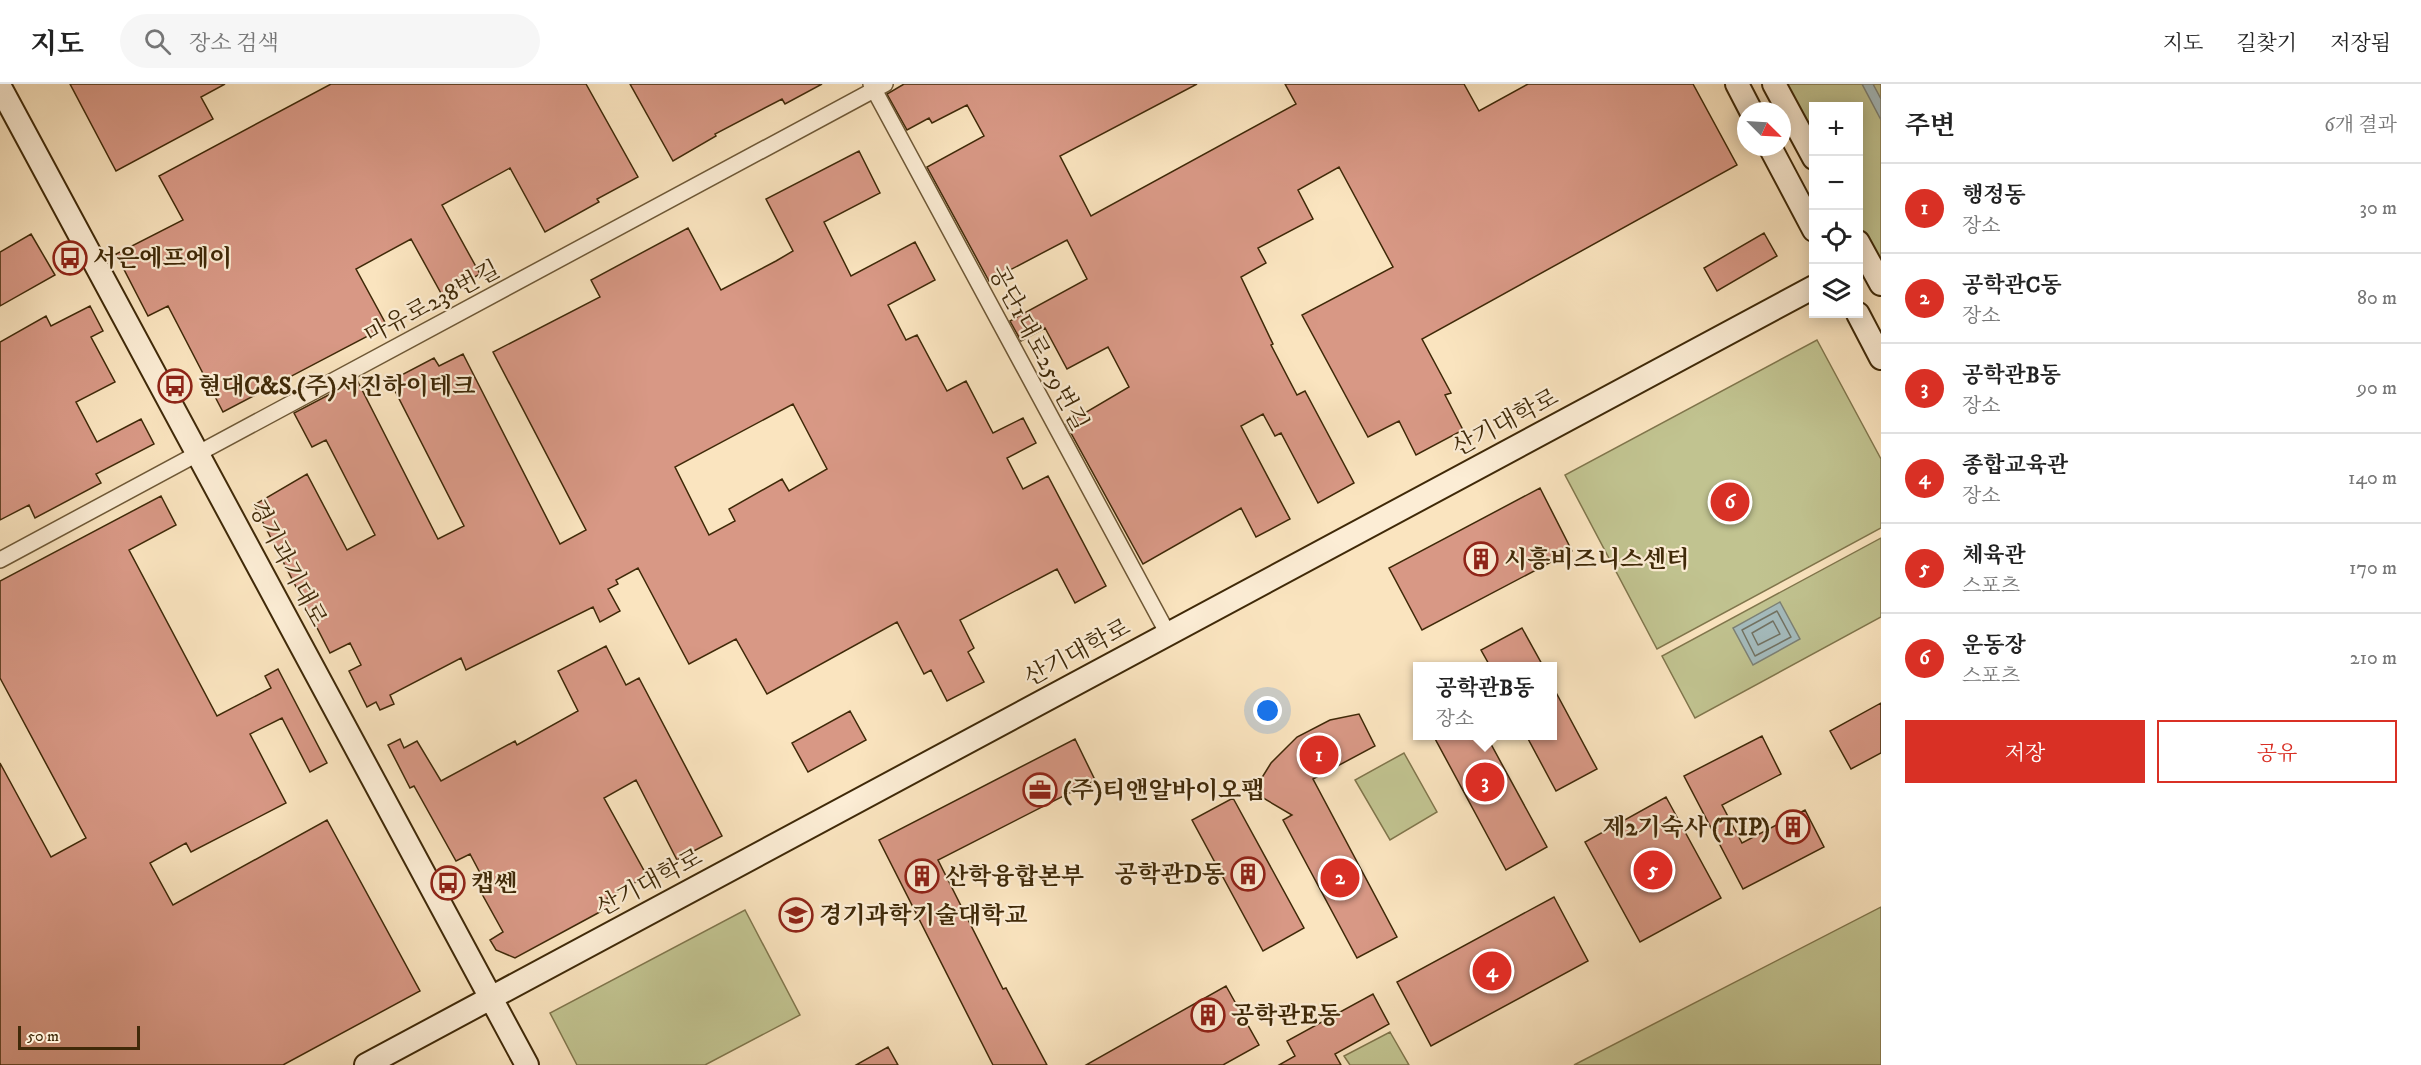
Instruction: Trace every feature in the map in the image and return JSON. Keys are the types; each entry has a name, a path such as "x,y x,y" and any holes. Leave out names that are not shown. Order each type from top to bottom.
{"street":[{"path":"1737,84 1746,102"},
{"path":"1774,84 1813,156"},
{"name":"마유로238번길","path":"0,560 876,86"},
{"name":"공단1대로259번길","path":"876,86 1168,634"},
{"name":"경기과기대로","path":"0,87 527,1065"},
{"path":"1775,156 1809,221"},
{"path":"1866,253 1881,284"},
{"name":"산기대학로","path":"366,1065 1809,290"},
{"path":"1860,318 1881,358"}],"green space":[{"path":"1775,84 1881,84 1881,282 1863,248 1863,102 1809,102 1809,148 1791,114 1791,102 1784,102"},
{"path":"1817,340 1881,459 1881,528 1657,649 1565,475"},
{"path":"1881,538 1881,617 1695,718 1662,656"},
{"path":"1404,753 1437,812 1390,840 1355,780"},
{"path":"1881,907 1881,1065 1574,1065"},
{"path":"745,910 800,1015 705,1065 577,1065 550,1013"},
{"path":"1390,1032 1409,1065 1350,1065 1344,1056"}],"water":[{"path":"1862,84 1873,84 1881,99 1881,120"},
{"path":"1780,602 1800,639 1753,665 1733,628"}],"building":[{"path":"70,84 225,84 201,97 213,119 116,171"},
{"path":"331,84 586,84 638,177 597,199 599,202 545,232 510,168 442,205 480,274 442,295 411,239 356,269 387,326 223,412 168,306 148,316 116,254 183,220 159,176"},
{"path":"630,84 822,84 785,104 782,99 715,134 716,136 673,161"},
{"path":"904,84 1197,84 1060,156 1091,216 1296,104 1285,84 1464,84 1479,111 1528,84 1693,84 1737,165 1422,339 1451,393 1445,395 1463,430 1416,455 1399,421 1368,437 1302,315 1393,267 1339,167 1298,190 1313,219 1258,248 1266,263 1241,277 1273,344 1271,345 1297,395 1305,391 1354,483 1318,503 1281,433 1275,436 1263,414 1241,426 1290,519 1256,537 1241,508 1143,564 1066,424 1129,387 1108,347 1067,369 1045,328 1021,341 1010,321 1087,279 1067,240 989,281 927,167 984,136 967,105 932,123 929,118 907,130 887,94"},
{"path":"859,151 880,193 824,222 851,276 915,242 935,280 888,305 906,340 917,335 947,391 966,381 993,433 1023,418 1036,443 1007,458 1023,489 1048,476 1106,586 1075,603 1057,569 960,620 974,648 968,652 984,682 947,701 931,670 924,674 897,622 767,694 736,639 689,664 638,568 616,580 618,584 608,589 620,611 600,622 593,607 466,670 461,658 390,695 394,704 380,710 376,702 367,707 349,671 361,665 350,643 330,653 254,505 307,474 347,550 375,535 326,440 312,447 294,413 357,380 438,539 464,526 390,381 434,358 439,366 463,354 560,544 586,530 493,352 600,297 591,280 688,228 721,290 776,261 793,251 766,199","holes":["793,404 827,469 789,491 782,479 729,509 735,521 709,535 675,467"]},
{"path":"1764,233 1777,256 1717,291 1704,268"},
{"path":"31,234 55,275 0,306 0,252"},
{"path":"90,306 103,331 91,337 115,382 76,402 97,442 141,419 154,444 96,474 101,483 35,518 29,505 0,520 0,342 46,316 51,326"},
{"name":"시흥비즈니스센터","path":"1540,488 1572,551 1422,630 1389,568"},
{"path":"161,496 176,525 129,550 217,716 271,688 265,676 278,669 327,763 310,772 282,718 250,734 286,803 191,852 186,843 150,863 173,905 327,820 420,991 283,1065 0,1065 0,763 51,857 86,838 0,678 0,581"},
{"path":"1522,628 1541,662 1488,662 1481,650"},
{"path":"606,646 626,685 639,678 722,836 677,860 636,780 604,798 647,876 607,898 610,905 598,913 515,958 496,950 490,940 503,932 482,894 489,890 470,854 456,861 414,786 410,788 388,745 400,739 404,748 417,741 441,781 515,741 517,745 578,711 558,671"},
{"path":"1557,694 1597,769 1556,791 1529,740 1557,740"},
{"path":"1881,703 1881,753 1851,769 1830,731"},
{"path":"850,711 866,740 808,772 792,743"},
{"path":"1359,714 1375,746 1313,779 1397,937 1357,958 1283,820 1292,815 1253,792 1271,763 1297,737 1330,720"},
{"name":"제2기숙사 (TIP)","path":"1762,736 1781,774 1722,805 1742,843 1805,810 1824,847 1743,889 1684,776"},
{"name":"산학융합본부","path":"1075,739 1095,780 938,860 1003,989 1006,988 1047,1065 993,1065 879,840"},
{"path":"1436,740 1489,740 1547,847 1506,870"},
{"path":"1666,797 1721,898 1640,942 1585,842"},
{"name":"공학관D동","path":"1233,798 1304,928 1263,951 1192,820"},
{"path":"1554,897 1588,961 1431,1046 1397,982"},
{"name":"공학관E동","path":"1226,986 1259,1045 1223,1065 1086,1065"},
{"path":"1373,994 1389,1024 1335,1054 1341,1065 1279,1065 1295,1056 1287,1041"},
{"path":"888,1047 898,1065 856,1065"}],"place":[{"name":"서은에프에이","path":"70,258"},
{"name":"현대C&S.(주)서진하이테크","path":"175,386"},
{"name":"운동장","path":"1730,502"},
{"name":"시흥비즈니스센터","path":"1481,559"},
{"name":"행정동","path":"1319,755"},
{"name":"공학관B동","path":"1485,782"},
{"name":"(주)티앤알바이오팹","path":"1040,790"},
{"name":"제2기숙사 (TIP)","path":"1793,827"},
{"name":"체육관","path":"1653,870"},
{"name":"공학관D동","path":"1248,874"},
{"name":"산학융합본부","path":"922,876"},
{"name":"공학관C동","path":"1340,878"},
{"name":"캡쎈","path":"448,883"},
{"name":"경기과학기술대학교","path":"796,915"},
{"name":"종합교육관","path":"1492,971"},
{"name":"공학관E동","path":"1208,1015"}]}
